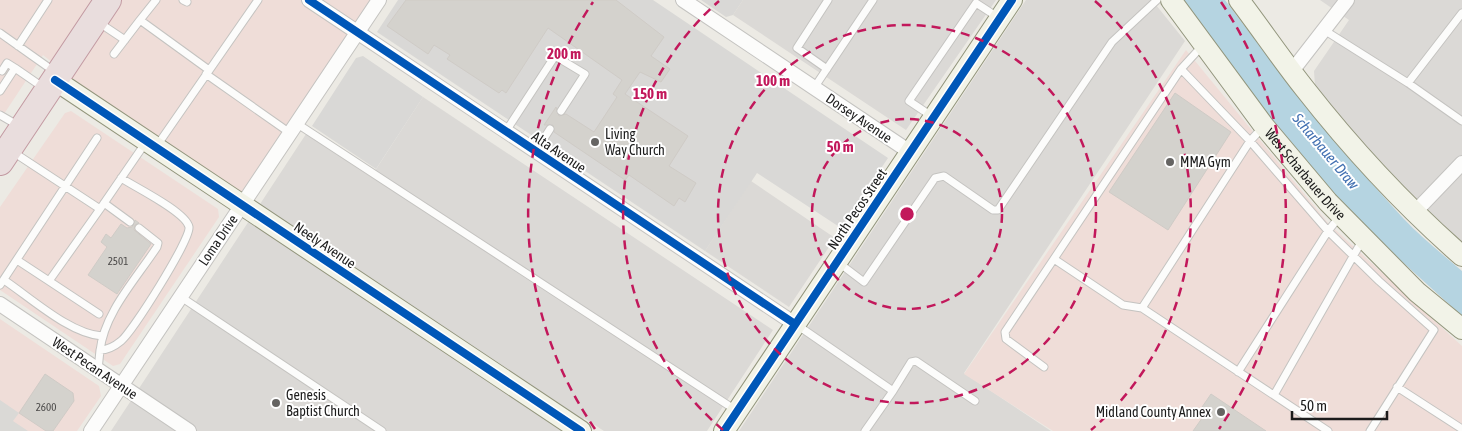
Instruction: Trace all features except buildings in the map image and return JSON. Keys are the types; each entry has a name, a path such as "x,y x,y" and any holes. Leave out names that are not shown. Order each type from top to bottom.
{"highway":[{"path":"8,145 54,82 101,8"}],"street":[{"name":"Alta Avenue","path":"309,0 795,324"},
{"name":"Loma Drive","path":"91,431 379,0"},
{"name":"Dorsey Avenue","path":"683,0 910,152"},
{"name":"North Pecos Street","path":"724,431 1012,0"},
{"name":"West Scharbauer Drive","path":"1171,0 1334,223 1439,322 1462,329"},
{"path":"1239,0 1340,131 1415,212 1462,256"},
{"path":"1292,71 1348,0"},
{"name":"Neely Avenue","path":"54,82 151,144 581,431"},
{"path":"1415,212 1462,163"},
{"name":"West Pecan Avenue","path":"0,304 189,431"}],"lane":[{"path":"18,46 48,0"},
{"path":"114,54 156,0"},
{"path":"49,281 121,178 151,144 208,72 258,0"},
{"path":"827,68 797,48 828,0"},
{"path":"837,261 864,282 935,178 944,176 993,210 998,210 1112,42 1157,0"},
{"path":"814,88 869,1"},
{"path":"934,117 909,101 976,3 999,18"},
{"path":"101,8 125,40"},
{"path":"1408,83 1462,13"},
{"path":"140,20 208,72 293,128 737,411"},
{"path":"1324,30 1408,83 1462,121"},
{"path":"0,33 18,46 54,82"},
{"path":"1044,367 1006,339 1005,332 1181,69 1203,44"},
{"path":"506,131 555,56 585,74 562,111"},
{"path":"2,71 7,63 15,68 54,82"},
{"path":"0,91 15,68"},
{"path":"1181,69 1250,141 1334,223 1238,372"},
{"path":"0,115 8,145 65,187 130,222"},
{"path":"1142,308 1250,141 1264,126"},
{"path":"536,151 550,129"},
{"path":"97,138 2,282 75,328 90,335 102,336"},
{"path":"100,352 122,341 173,264 189,234 188,225 181,215 121,178"},
{"path":"98,370 102,336 110,317 158,247 158,243 152,236 139,228"},
{"path":"1274,396 1358,247"},
{"path":"1054,259 1123,305 1142,308 1328,431"},
{"path":"17,260 99,314"},
{"path":"180,297 382,431"},
{"path":"1370,431 1439,322"},
{"path":"795,324 893,391"},
{"path":"865,431 912,362 916,361 975,401"},
{"path":"1397,387 1462,430"}],"shaded area":[{"path":"0,0 378,0 242,205 156,147 43,55 0,120"},
{"path":"398,0 653,0 888,158 841,228 757,173 705,251 377,32"},
{"path":"701,0 743,0 733,15 726,17"},
{"path":"743,0 996,0 906,130 733,15"},
{"path":"1026,0 1152,0 1185,41 964,373 1051,431 739,431"},
{"path":"1320,0 1462,0 1462,243 1402,185 1353,132 1315,86 1314,71 1349,20"},
{"path":"1186,50 1328,223 1462,346 1462,431 1053,431 964,374"},
{"path":"363,56 423,97 376,169 312,126 356,58"},
{"path":"423,97 773,330 707,431 604,431 584,418 575,431 111,431 306,134 371,177"},
{"path":"71,111 218,209 219,217 120,364 113,366 0,290 0,207 65,113"},
{"path":"751,181 835,238 789,307 705,251"},
{"path":"0,319 99,386 101,396 77,431 0,431"},
{"path":"0,400 19,413 13,421 28,431 0,431"}],"water":[{"name":"Scharbauer Draw","path":"1180,0 1225,0 1289,84 1379,192 1410,225 1462,271 1462,316 1365,228 1305,162 1273,124"}],"cycle path":[{"path":"309,0 795,324"},
{"path":"724,431 1012,0"},
{"path":"55,80 581,431"}],"place":[{"name":"Living Way Church","path":"595,142"},
{"name":"MMA Gym","path":"1170,162"},
{"name":"Genesis Baptist Church","path":"276,403"},
{"name":"Midland County Annex","path":"1221,412"}]}
